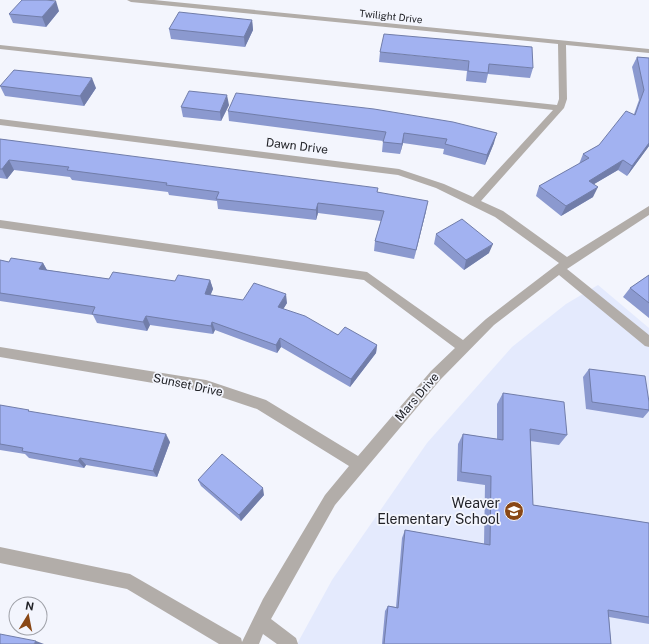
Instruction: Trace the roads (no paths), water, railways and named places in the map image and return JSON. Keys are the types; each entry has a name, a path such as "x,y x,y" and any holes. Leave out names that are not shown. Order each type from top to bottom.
{"street":[{"name":"Twilight Drive","path":"131,0 649,51"},
{"path":"475,202 560,108 563,99 562,43"},
{"path":"0,47 560,108"},
{"name":"Dawn Drive","path":"0,122 399,172 440,186 499,214 563,266 649,342"},
{"name":"Mars Drive","path":"250,644 330,500 358,464 436,375 490,322 563,266 649,210"},
{"path":"0,224 367,276 464,348"},
{"name":"Sunset Drive","path":"0,352 206,386 261,404 358,464"},
{"path":"0,555 130,582 235,644"},
{"path":"261,622 290,644"}],"place":[{"name":"Weaver Elementary School","path":"514,511"}]}
